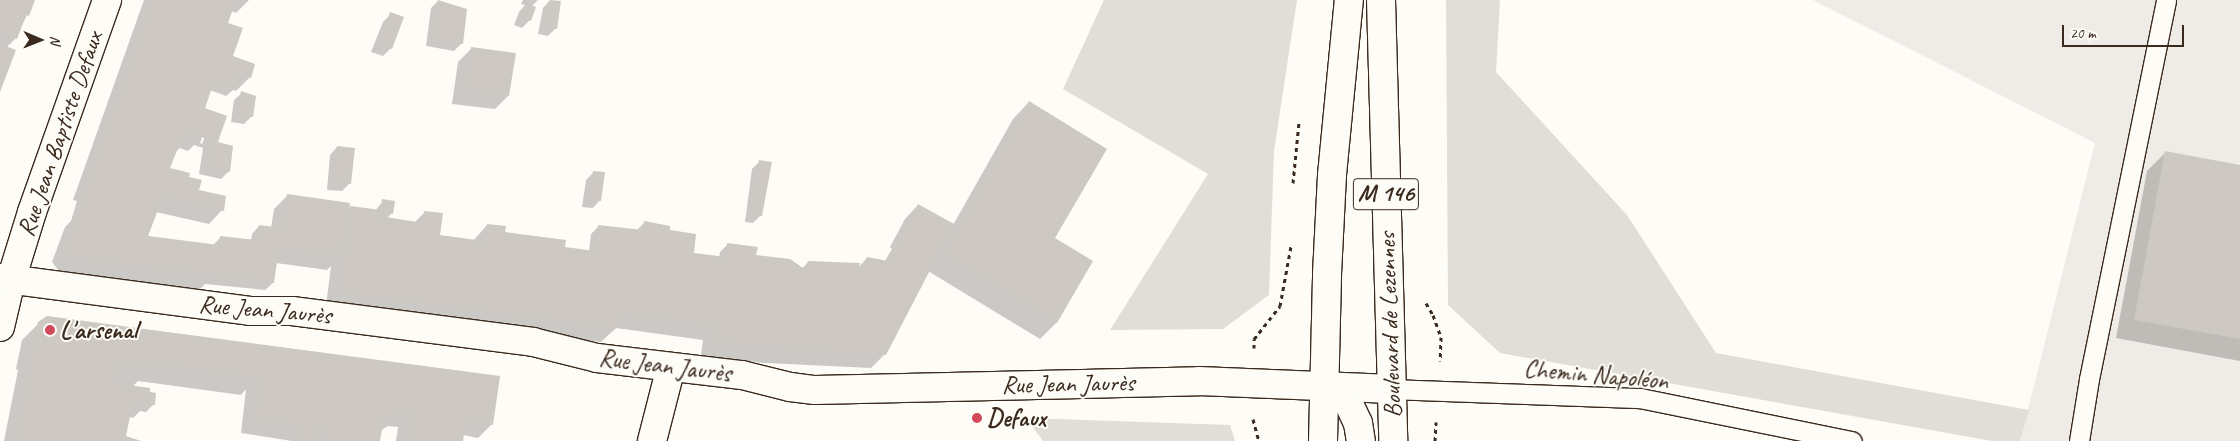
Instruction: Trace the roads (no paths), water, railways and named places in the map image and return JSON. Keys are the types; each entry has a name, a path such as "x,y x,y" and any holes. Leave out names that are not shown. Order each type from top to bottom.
{"street":[{"name":"Rue Jean Baptiste Defaux","path":"0,327 4,282 107,0"},
{"name":"M 146","path":"1323,441 1332,175 1348,0"},
{"name":"Boulevard de Lezennes","path":"1381,0 1393,441"},
{"name":"Rue Jean Jaurès","path":"4,282 250,311 292,311 533,342 597,358 742,375 790,388 828,390 916,386 1198,381 1392,389"},
{"path":"652,441 671,367"},
{"name":"Boulevard de Lezennes","path":"1324,385 1344,398 1349,404 1358,423 1360,441"}],"lane":[{"path":"2079,441 2089,379 2166,0"},
{"name":"Chemin Napoléon","path":"1392,389 1640,398 1852,441"}],"place":[{"name":"L'arsenal","path":"50,330"},
{"name":"Defaux","path":"977,418"}]}
